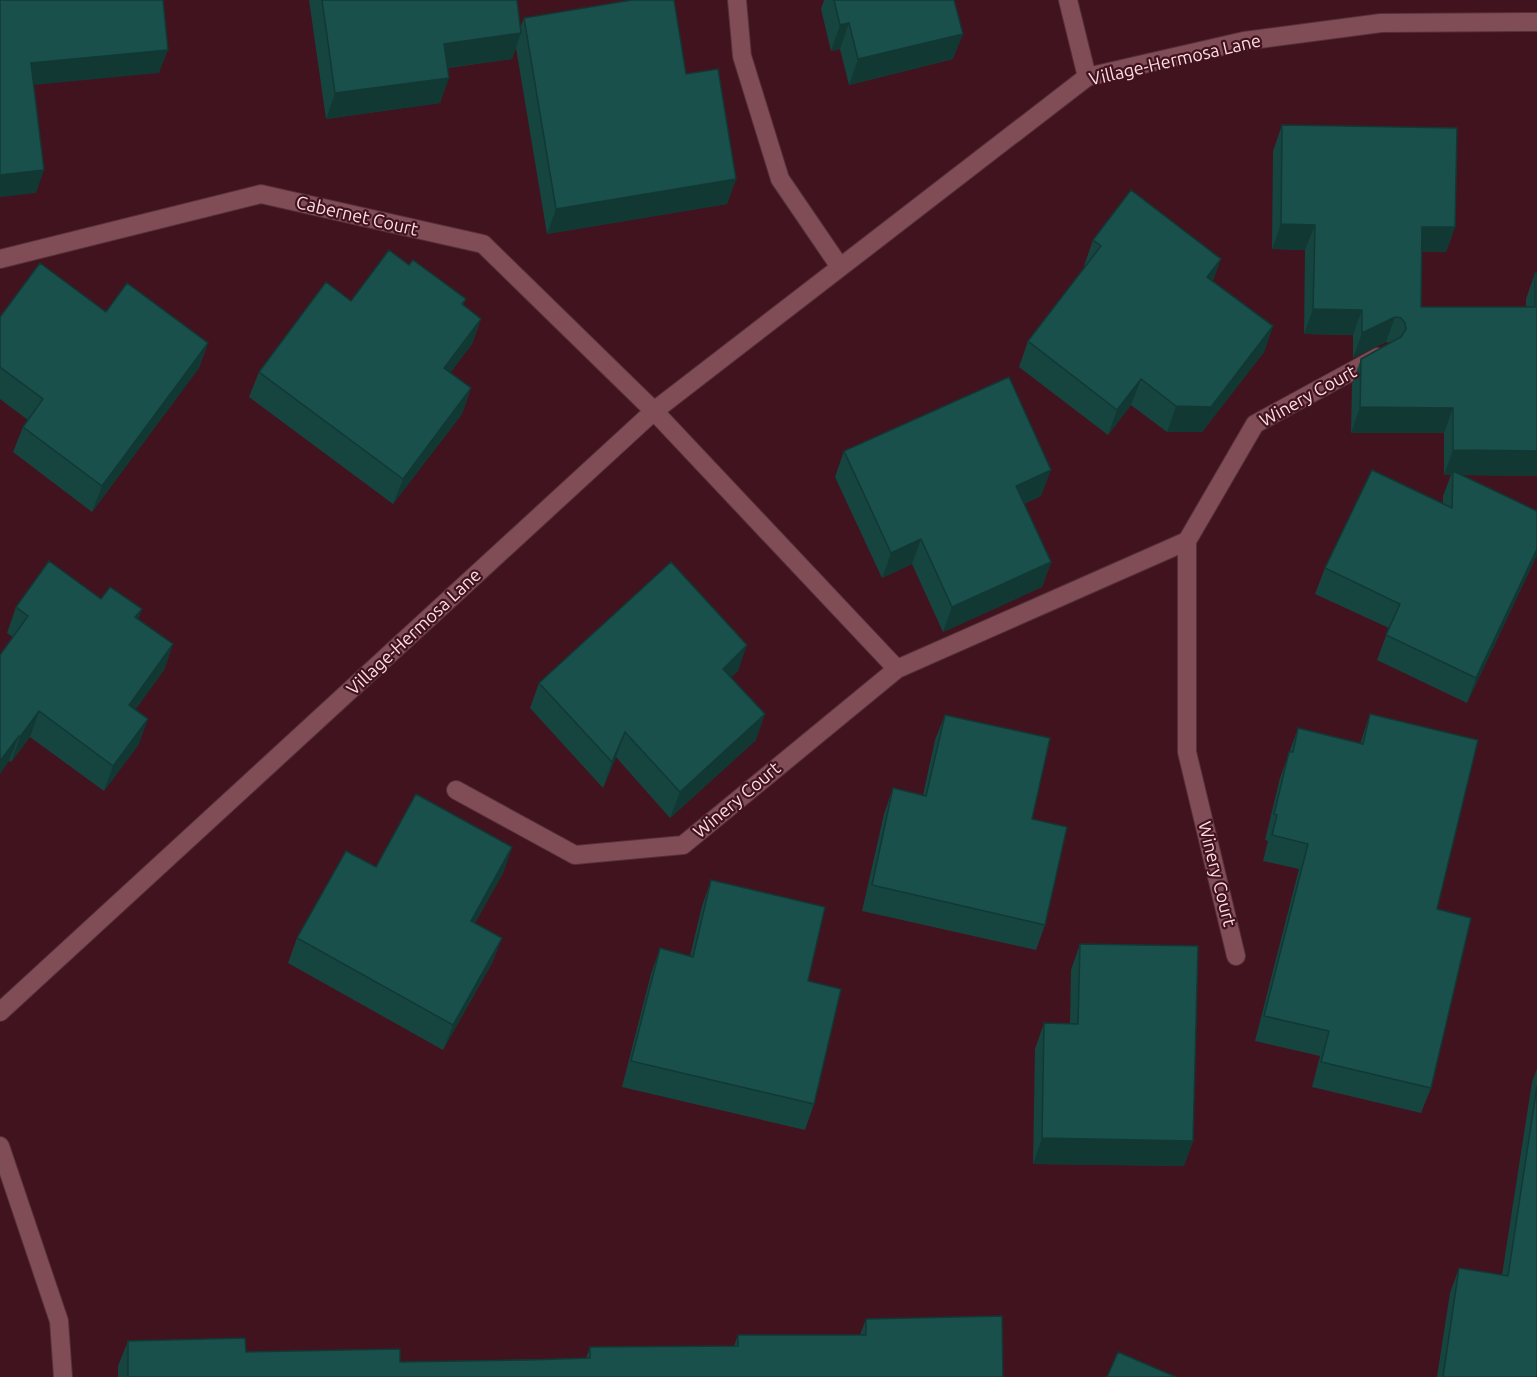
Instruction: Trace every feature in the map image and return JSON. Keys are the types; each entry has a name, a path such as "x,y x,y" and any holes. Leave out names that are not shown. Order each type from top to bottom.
{"street":[{"path":"737,0 742,56 780,179 840,267"},
{"path":"1068,0 1087,76"},
{"name":"Village-Hermosa Lane","path":"0,1012 654,411 1087,76 1244,41 1381,23 1537,22"},
{"name":"Cabernet Court","path":"0,259 261,194 483,244 654,411"},
{"name":"Winery Court","path":"1236,956 1187,752 1187,542 1255,424 1386,353"},
{"path":"654,411 897,669"},
{"name":"Winery Court","path":"456,790 575,855 683,845 897,669 1187,542"},
{"path":"0,1146 59,1321 63,1377"}],"building":[{"path":"0,0 163,0 168,50 31,63 44,170 0,175"},
{"path":"322,0 517,0 521,33 444,44 449,78 335,93"},
{"path":"632,0 674,0 686,74 718,69 736,179 556,209 524,18"},
{"path":"834,0 954,0 963,34 858,59 849,23 840,25"},
{"path":"1282,125 1457,128 1455,227 1422,227 1421,307 1535,307 1535,273 1537,273 1537,451 1453,450 1453,408 1360,407 1361,359 1401,337 1406,329 1405,323 1401,318 1395,317 1362,333 1362,310 1313,309 1315,225 1281,224"},
{"path":"1131,190 1221,259 1207,277 1273,326 1211,407 1176,406 1141,379 1117,410 1028,341 1101,246 1093,240"},
{"path":"389,250 409,265 413,260 466,299 462,304 481,319 444,368 471,388 403,479 259,372 326,282 351,301"},
{"path":"40,263 106,312 127,283 208,343 102,486 23,427 43,399 0,367 0,317"},
{"path":"1009,377 1051,470 1016,486 1051,562 952,607 921,539 891,553 844,451"},
{"path":"1372,470 1452,508 1453,471 1537,511 1537,549 1476,678 1386,635 1400,604 1325,568"},
{"path":"49,561 101,599 110,587 142,609 135,617 173,644 129,705 148,719 113,766 39,711 0,761 0,655 28,616 16,607"},
{"path":"671,562 747,645 723,669 765,714 680,792 625,732 612,762 539,683"},
{"path":"1370,714 1478,740 1437,909 1471,918 1431,1088 1321,1062 1329,1031 1264,1016 1308,844 1272,835 1277,815 1274,814 1289,752 1293,752 1298,728 1363,744"},
{"path":"945,715 1050,738 1032,819 1067,827 1045,925 872,885 893,788 926,796"},
{"path":"416,794 512,847 471,921 502,938 453,1025 297,938 346,851 376,867"},
{"path":"711,880 825,907 808,981 841,989 814,1104 631,1061 660,948 693,957"},
{"path":"1080,944 1198,946 1193,1141 1042,1138 1044,1023 1078,1024"},
{"path":"1537,1086 1537,1377 1443,1377 1459,1268 1508,1276"},
{"path":"1002,1316 1003,1377 128,1377 128,1341 245,1338 246,1352 400,1349 400,1362 529,1360 590,1358 590,1347 738,1346 738,1335 866,1335 866,1319"},
{"path":"1118,1352 1176,1377 1107,1377"}]}
